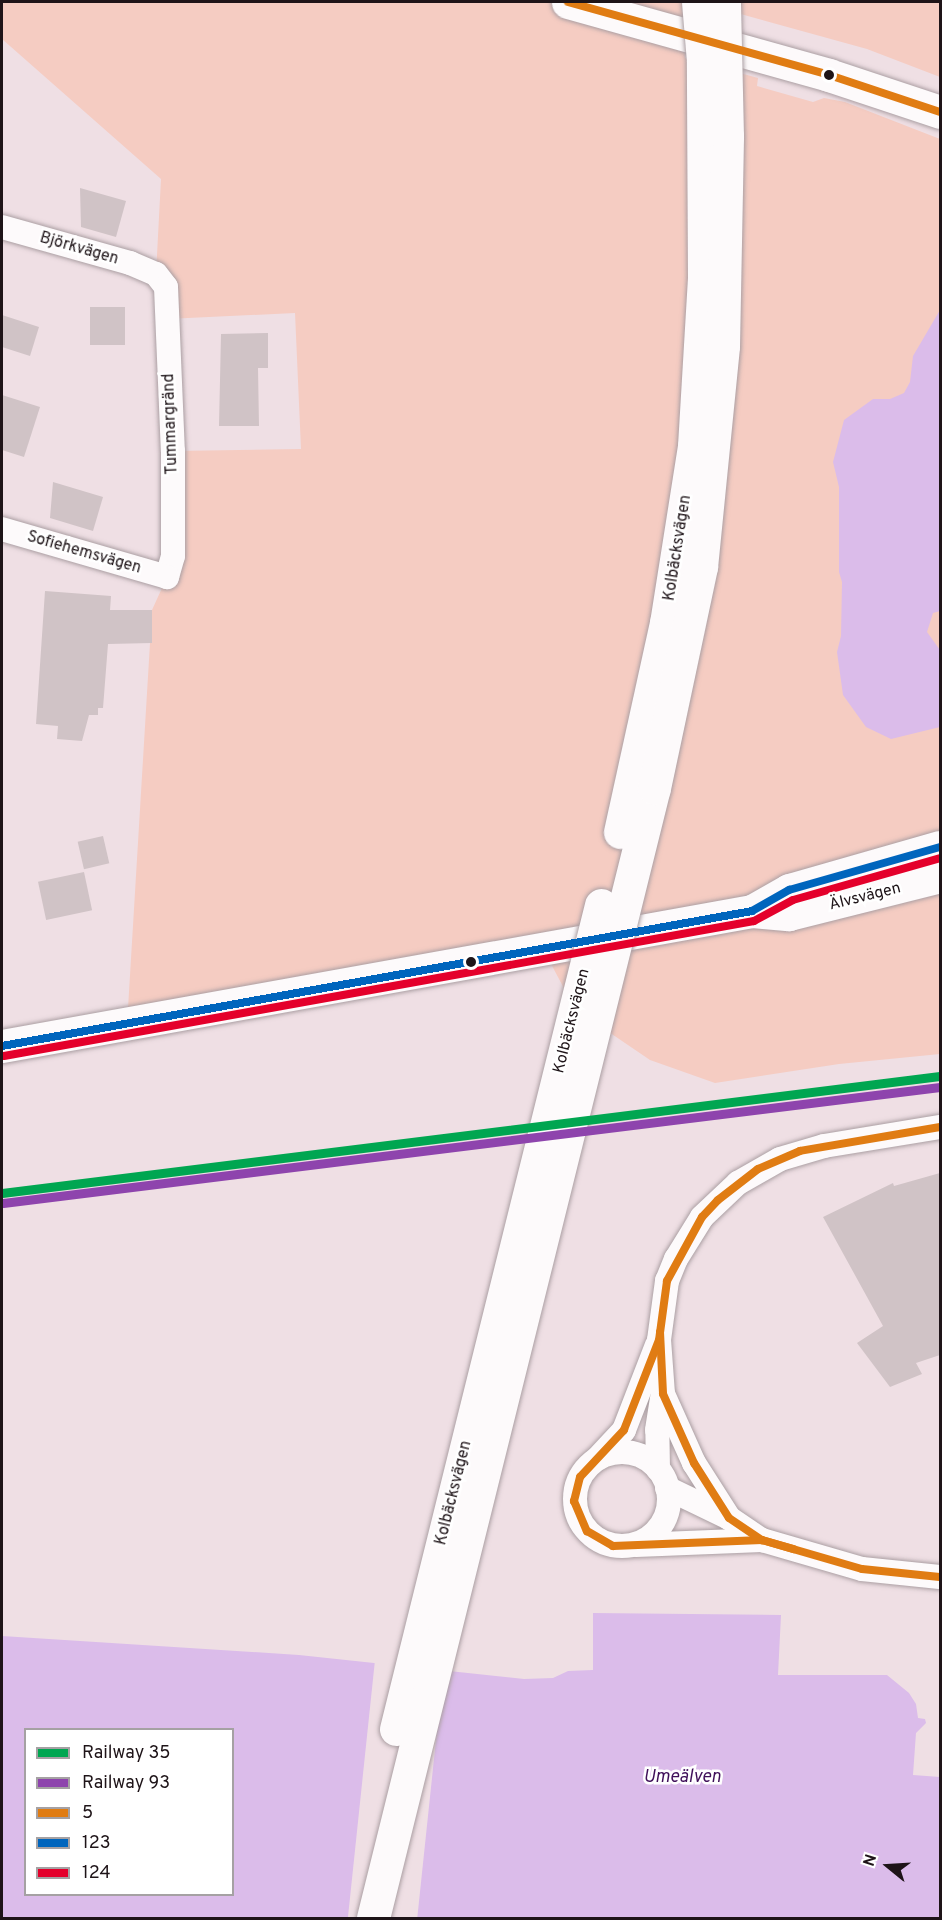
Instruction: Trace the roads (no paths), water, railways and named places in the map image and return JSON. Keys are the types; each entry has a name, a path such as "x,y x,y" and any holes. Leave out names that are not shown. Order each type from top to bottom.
{"main road":[{"path":"568,2 829,75 940,112"},
{"name":"Kolbäcksvägen","path":"350,1918 620,832 666,623 694,446 703,290 703,61 698,2"},
{"name":"Kolbäcksvägen","path":"372,1918 654,788 700,567 714,460 724,335 728,136 724,2"},
{"name":"Älvsvägen","path":"752,911 789,890 940,847"},
{"name":"Älvsvägen","path":"2,1046 752,911 789,914 940,876"}],"street":[{"name":"Björkvägen","path":"2,227 156,274"},
{"name":"Tummargränd","path":"156,274 166,287 173,451 173,556 167,577"},
{"name":"Sofiehemsvägen","path":"2,529 167,577"},
{"path":"633,1545 653,1534 665,1520 657,1430 663,1394 659,1340 667,1281 676,1259 702,1216 758,1169 824,1146 940,1127"},
{"path":"659,1340 624,1430 579,1478 576,1512 595,1538 613,1546 762,1540"},
{"path":"663,1394 694,1463 729,1518"},
{"path":"598,1458 630,1453 663,1478 762,1540 862,1569 940,1577"}],"water":[{"path":"940,310 940,611 933,613 927,632 940,650 940,727 891,739 866,727 843,695 837,652 841,636 842,582 839,572 839,487 833,462 844,420 873,399 890,399 904,393 910,382 913,356"},
{"name":"Umeälven","path":"593,1613 781,1615 778,1675 887,1675 909,1693 916,1704 918,1718 925,1719 926,1723 916,1733 913,1775 940,1777 940,1918 2,1918 2,1636 299,1655 524,1679 553,1678 568,1671 593,1670"}],"rail line":[{"name":"35","path":"2,1193 940,1076"},
{"name":"93","path":"3,1203 940,1087"}]}
